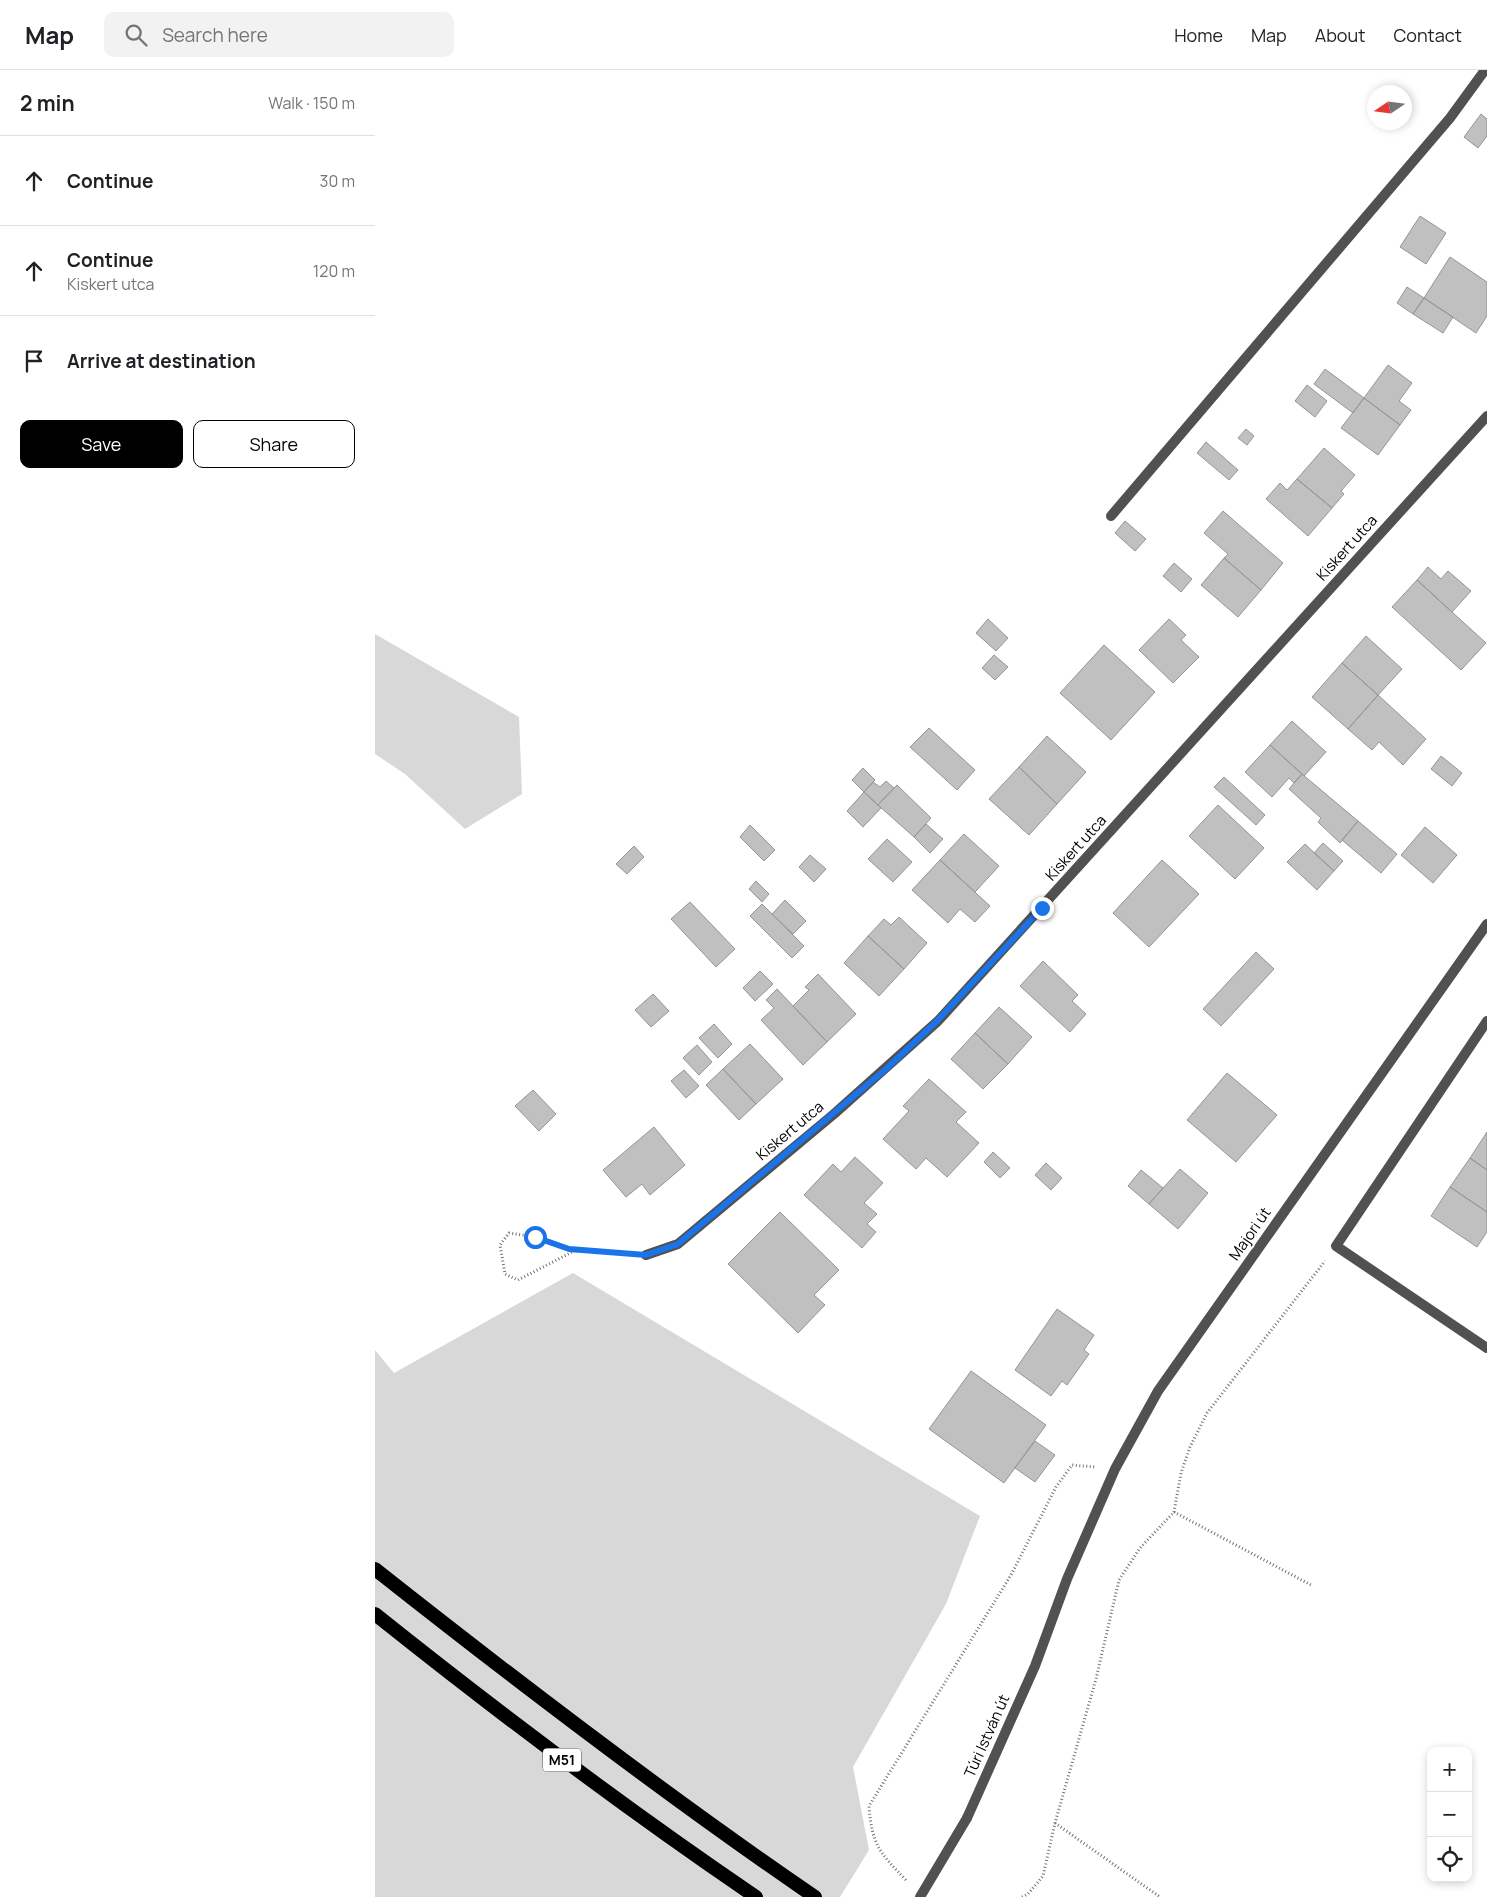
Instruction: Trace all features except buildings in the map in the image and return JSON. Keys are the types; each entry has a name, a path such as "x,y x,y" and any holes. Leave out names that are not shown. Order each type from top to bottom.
{"highway":[{"name":"M51","path":"375,1569 594,1738 744,1849 815,1897"},
{"name":"M51","path":"375,1614 471,1691 575,1770 756,1897"}],"street":[{"path":"1111,516 1450,118 1485,70"},
{"name":"Kiskert utca","path":"646,1255 678,1244 841,1107 937,1021 1487,416"},
{"name":"Majori út","path":"1067,1580 1115,1469 1158,1391 1487,924"},
{"path":"1487,1021 1336,1246 1487,1348"},
{"name":"Túri István út","path":"920,1897 967,1818 1035,1666 1067,1580"}],"path":[{"path":"578,1249 518,1280 505,1274 500,1245 509,1233 535,1237 578,1249 646,1255"},
{"path":"1022,1897 1028,1894 1043,1876 1055,1823 1096,1679 1119,1580 1140,1548 1174,1512 1181,1473 1190,1447 1207,1413 1336,1246"},
{"path":"910,1884 880,1853 873,1837 869,1806 1011,1575 1056,1487 1072,1465 1115,1469"},
{"path":"1174,1512 1311,1585"},
{"path":"1055,1823 1160,1897"}],"shaded area":[{"path":"375,634 519,717 522,794 465,829 405,774 375,754"},
{"path":"573,1273 980,1516 946,1604 853,1767 869,1850 840,1897 375,1897 375,1350 394,1373"}],"route":[{"path":"535,1237 569,1249 646,1255 678,1244 886,1069 937,1021 1042,908"}]}
